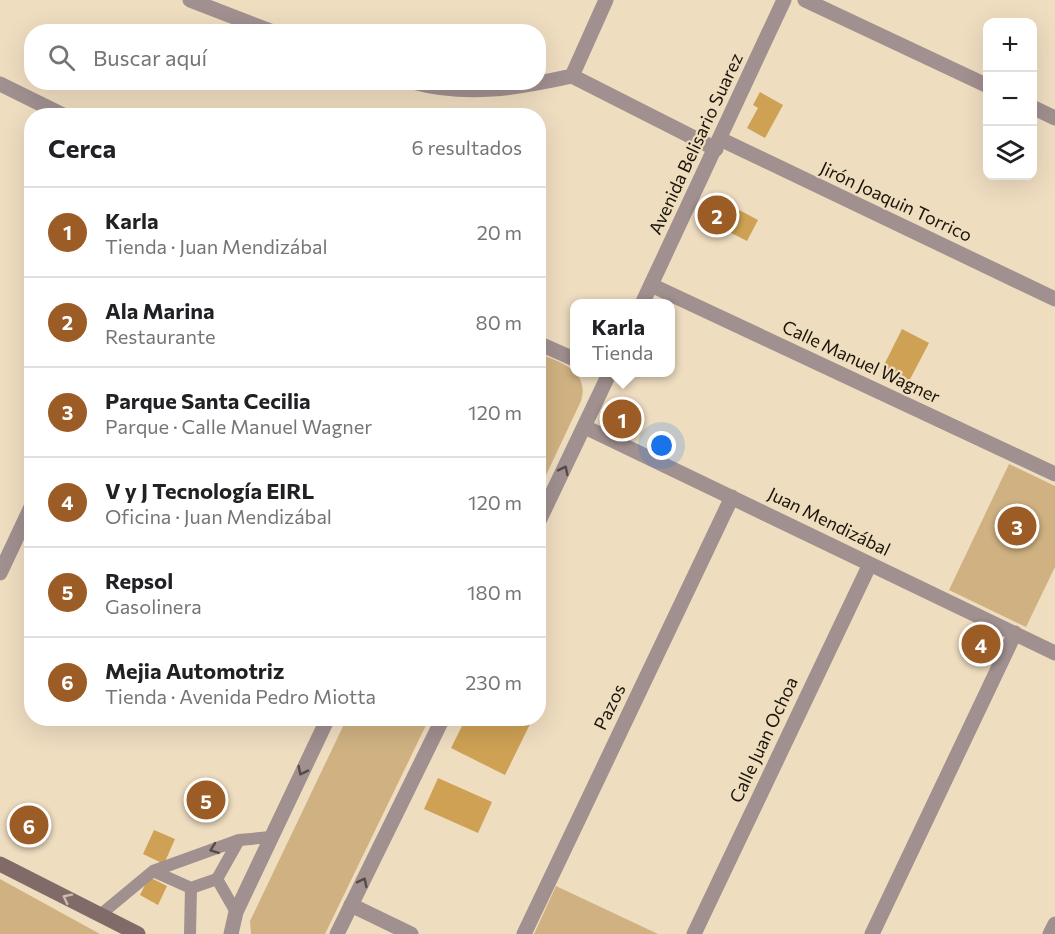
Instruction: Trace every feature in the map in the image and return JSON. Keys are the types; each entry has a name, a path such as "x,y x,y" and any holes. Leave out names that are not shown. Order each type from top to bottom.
{"main road":[{"path":"0,864 138,934"}],"street":[{"path":"190,0 252,24"},
{"path":"546,82 572,76 606,0"},
{"name":"Avenida Belisario Suarez","path":"644,299 784,0"},
{"path":"805,0 983,84"},
{"name":"Jirón Joaquin Torrico","path":"572,76 1055,299"},
{"path":"0,84 49,108"},
{"path":"463,90 476,92 494,90"},
{"path":"1037,109 1055,118"},
{"name":"Calle Manuel Wagner","path":"651,285 1055,474"},
{"path":"546,347 570,357"},
{"path":"546,507 585,427 605,377"},
{"name":"Juan Mendizábal","path":"585,427 1055,652"},
{"name":"Pazos","path":"524,934 732,497"},
{"path":"0,573 24,522"},
{"name":"Calle Juan Ochoa","path":"694,934 870,564"},
{"path":"872,934 1015,633"},
{"path":"231,934 236,912 324,726"},
{"path":"337,934 439,726"},
{"path":"351,905 411,934"},
{"path":"1050,934 1055,924"}],"lane":[{"path":"100,915 153,871 239,840 271,837"},
{"path":"153,871 191,888 217,879 239,840"},
{"path":"217,879 236,912"},
{"path":"190,934 191,888"}],"shaded area":[{"path":"546,357 570,369 570,377 579,377 583,391 581,401 546,475"},
{"path":"1009,464 1055,486 1055,567 1026,627 949,590"},
{"path":"343,726 426,726 325,934 251,934 250,921"},
{"path":"0,879 100,934 0,934"},
{"path":"556,886 658,934 534,934"}],"building":[{"path":"760,92 783,105 765,138 747,128 758,108 753,105"},
{"path":"711,195 758,220 747,241 700,217"},
{"path":"902,329 929,343 907,385 881,371"},
{"path":"616,400 631,408 622,427 606,420"},
{"path":"462,726 529,726 505,775 451,748"},
{"path":"438,778 492,802 478,833 424,809"},
{"path":"198,784 224,797 214,816 188,803"},
{"path":"26,808 45,817 32,842 13,833"},
{"path":"154,830 175,839 164,864 143,854"},
{"path":"149,877 167,886 158,905 140,895"}],"place":[{"name":"Ala Marina","path":"717,215"},
{"name":"Karla","path":"622,419"},
{"name":"Parque Santa Cecilia","path":"1017,526"},
{"name":"V y J Tecnología EIRL","path":"981,644"},
{"name":"Repsol","path":"206,800"},
{"name":"Mejia Automotriz","path":"29,825"}]}
